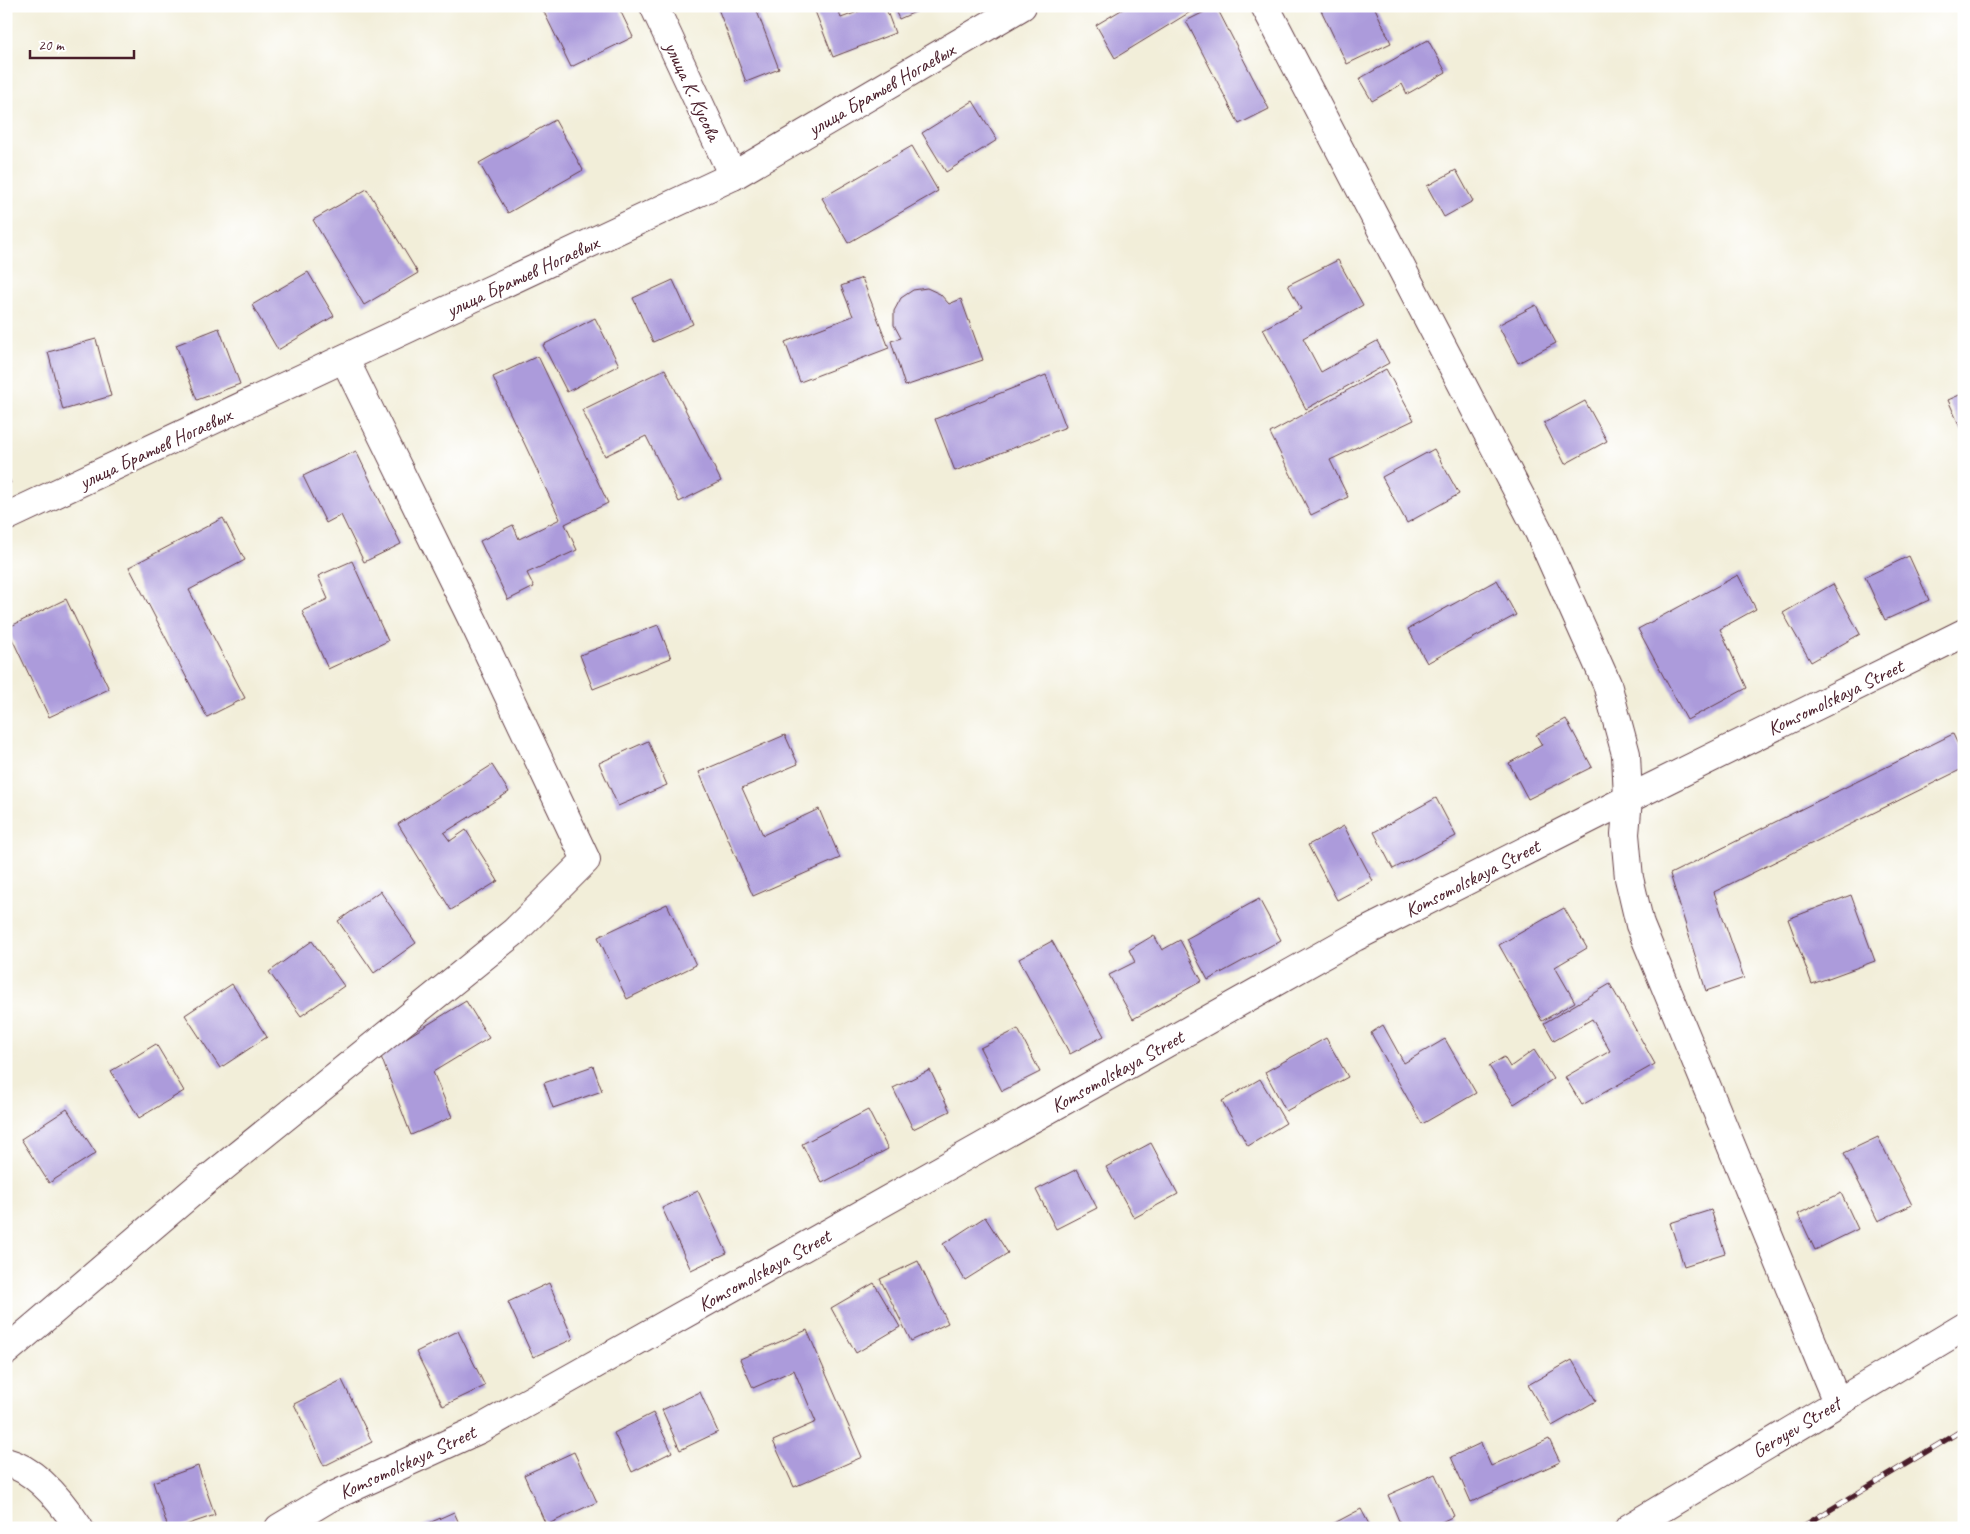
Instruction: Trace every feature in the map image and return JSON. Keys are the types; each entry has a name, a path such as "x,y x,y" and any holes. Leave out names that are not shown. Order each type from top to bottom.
{"street":[{"name":"улица К. Кусова","path":"654,6 733,176"},
{"name":"улица Братьев Ногаевых","path":"6,517 345,360 733,176 1022,6"},
{"path":"1265,6 1539,532 1607,684 1626,754 1628,799 1625,834 1629,878 1640,924 1838,1402"},
{"path":"6,1351 196,1189 514,932 586,860 478,631 345,360"},
{"name":"Komsomolskaya Street","path":"279,1528 329,1498 480,1429 1355,937 1628,799 1964,633"},
{"name":"Geroyev Street","path":"1629,1528 1964,1327"},
{"path":"6,1462 18,1465 45,1486 79,1528"}],"building":[{"path":"541,6 618,6 633,37 571,67"},
{"path":"717,6 755,6 779,69 746,82"},
{"path":"813,6 837,6 841,18 874,6 885,6 895,33 833,57"},
{"path":"893,6 929,6 899,19"},
{"path":"1128,6 1200,6 1115,58 1096,25"},
{"path":"1216,6 1269,109 1239,124 1186,21"},
{"path":"1323,6 1374,6 1391,43 1347,64 1320,8"},
{"path":"1428,40 1446,72 1407,94 1402,84 1372,101 1359,79"},
{"path":"973,101 997,140 946,172 922,133"},
{"path":"555,120 583,170 508,213 479,163"},
{"path":"912,146 938,191 848,243 822,198"},
{"path":"1456,170 1473,201 1444,217 1427,186"},
{"path":"367,189 418,273 364,305 313,220"},
{"path":"1338,260 1363,305 1303,338 1321,372 1377,341 1389,363 1306,409 1263,329 1301,309 1288,285"},
{"path":"308,272 334,316 278,350 252,305"},
{"path":"862,278 889,348 800,382 785,342 853,316 841,286"},
{"path":"673,280 693,324 653,342 633,298"},
{"path":"927,288 940,294 949,304 961,299 983,360 905,386 891,341 901,338 894,325 894,311 901,298 913,290"},
{"path":"1536,305 1556,343 1518,363 1498,325"},
{"path":"595,318 619,365 567,392 543,345"},
{"path":"219,328 240,384 197,400 176,345"},
{"path":"96,339 111,396 63,410 48,352"},
{"path":"538,356 608,503 565,524 577,550 527,573 534,587 508,600 480,541 513,525 519,539 560,519 493,377"},
{"path":"665,369 721,481 679,502 646,436 605,456 582,410"},
{"path":"1386,369 1414,420 1330,460 1348,497 1311,515 1270,433"},
{"path":"1046,375 1066,427 955,471 935,419"},
{"path":"1964,393 1964,436 1948,400"},
{"path":"1585,401 1607,441 1565,464 1544,423"},
{"path":"1434,449 1459,494 1407,523 1382,477"},
{"path":"356,451 401,544 364,562 341,515 326,523 303,476"},
{"path":"6,470 11,483 6,485"},
{"path":"223,518 245,560 189,590 245,698 207,717 129,567"},
{"path":"1909,556 1929,600 1885,620 1865,577"},
{"path":"352,561 388,641 328,669 302,611 328,599 318,576"},
{"path":"1738,575 1756,609 1720,629 1747,688 1687,720 1638,629"},
{"path":"1497,580 1516,615 1427,663 1408,629"},
{"path":"1833,584 1860,634 1811,662 1783,613"},
{"path":"66,599 109,689 49,717 7,628"},
{"path":"658,625 671,658 593,689 580,655"},
{"path":"1566,719 1592,767 1528,799 1509,763 1542,745 1536,735"},
{"path":"1953,734 1964,757 1964,768 1714,892 1744,978 1706,991 1670,874"},
{"path":"785,735 798,764 742,788 763,835 819,809 840,858 753,896 699,772"},
{"path":"648,741 667,785 618,806 599,763"},
{"path":"492,765 509,792 444,833 450,841 466,830 498,881 451,910 398,824"},
{"path":"1436,798 1456,836 1393,869 1374,832"},
{"path":"1344,826 1373,881 1337,900 1308,845"},
{"path":"380,891 416,943 374,973 338,921"},
{"path":"1851,895 1875,961 1812,984 1788,919"},
{"path":"1259,899 1281,940 1208,980 1186,939"},
{"path":"667,904 696,965 627,999 598,937"},
{"path":"1564,908 1587,948 1555,967 1575,1002 1542,1021 1499,945"},
{"path":"1154,935 1162,950 1180,940 1202,981 1133,1019 1109,975 1135,962 1129,950"},
{"path":"312,941 344,986 301,1016 269,972"},
{"path":"1052,941 1104,1036 1070,1054 1019,959"},
{"path":"232,984 267,1037 220,1068 185,1015"},
{"path":"1610,984 1655,1064 1582,1105 1565,1077 1610,1051 1592,1019 1554,1041 1544,1023"},
{"path":"466,1001 489,1038 433,1072 452,1117 411,1135 380,1054"},
{"path":"1383,1025 1404,1063 1445,1039 1476,1093 1422,1124 1371,1033"},
{"path":"1018,1029 1040,1072 1002,1091 980,1048"},
{"path":"1326,1038 1348,1077 1286,1111 1265,1072"},
{"path":"156,1044 184,1091 139,1118 111,1071"},
{"path":"1534,1050 1553,1079 1514,1104 1489,1066 1504,1057 1510,1067"},
{"path":"593,1066 602,1091 553,1108 544,1083"},
{"path":"930,1070 950,1111 913,1129 893,1088"},
{"path":"1260,1079 1286,1123 1248,1146 1222,1101"},
{"path":"67,1109 96,1153 49,1183 21,1139"},
{"path":"868,1110 888,1149 822,1183 802,1144"},
{"path":"1878,1137 1912,1205 1878,1221 1844,1153"},
{"path":"1151,1143 1178,1194 1134,1218 1106,1167"},
{"path":"1077,1169 1097,1208 1056,1229 1036,1190"},
{"path":"698,1191 727,1253 691,1270 662,1208"},
{"path":"1841,1193 1858,1229 1815,1250 1798,1214"},
{"path":"1711,1210 1725,1253 1684,1266 1670,1223"},
{"path":"985,1217 1008,1253 965,1280 943,1244"},
{"path":"918,1261 948,1323 911,1341 880,1279"},
{"path":"549,1283 573,1339 533,1357 508,1302"},
{"path":"874,1283 900,1327 856,1353 831,1308"},
{"path":"807,1330 862,1457 794,1487 773,1441 816,1422 794,1370 753,1388 740,1359"},
{"path":"458,1331 485,1386 443,1406 416,1352"},
{"path":"1572,1360 1596,1401 1552,1426 1528,1385"},
{"path":"342,1380 372,1442 324,1466 294,1404"},
{"path":"700,1392 718,1432 680,1450 662,1410"},
{"path":"653,1413 672,1452 632,1472 614,1433"},
{"path":"1549,1439 1560,1462 1471,1502 1451,1457 1481,1443 1491,1466"},
{"path":"574,1452 597,1502 546,1525 524,1475"},
{"path":"198,1466 215,1515 177,1528 168,1528 153,1482"},
{"path":"1435,1474 1454,1516 1429,1528 1402,1528 1388,1495"},
{"path":"1361,1509 1371,1528 1325,1528"},
{"path":"454,1512 461,1528 418,1528"}],"railway":[{"path":"1800,1528 1964,1429"}]}
